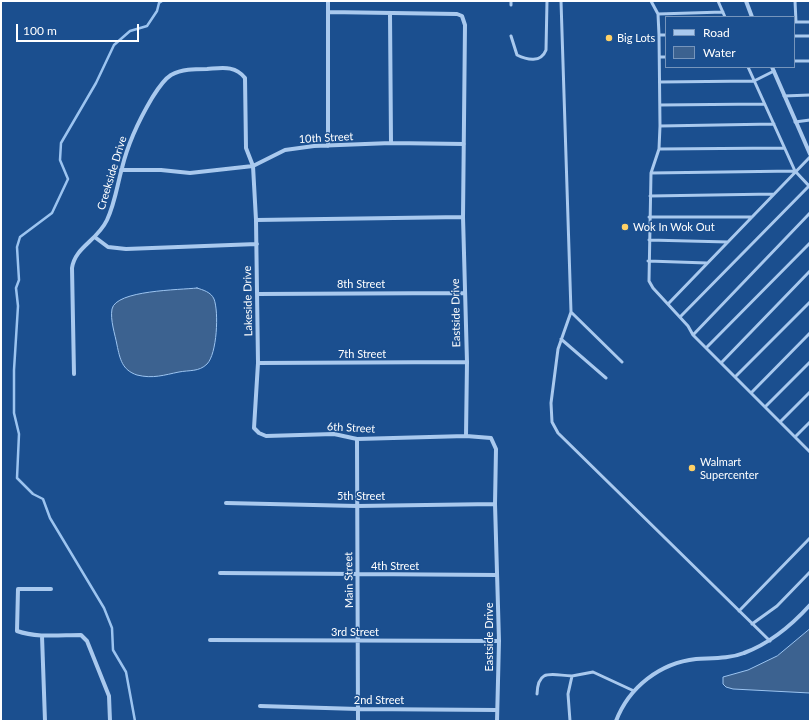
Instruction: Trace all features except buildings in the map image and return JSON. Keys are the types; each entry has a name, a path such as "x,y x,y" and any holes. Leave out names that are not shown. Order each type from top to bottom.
{"street":[{"path":"328,1 328,146"},
{"path":"746,1 752,16"},
{"name":"Eastside Drive","path":"328,12 457,14 462,16 465,25 463,217 467,362 466,436 490,438 496,449 495,504 499,641 497,721"},
{"path":"390,13 391,143"},
{"name":"Creekside Drive","path":"96,238 114,203 128,146 140,118 161,84 170,75 188,69 233,68 240,71 245,78 246,148 253,166"},
{"path":"773,69 810,154"},
{"name":"10th Street","path":"121,170 161,170 190,173 253,166 285,150 314,146 391,143 464,144"},
{"name":"Lakeside Drive","path":"253,166 256,220 258,363 254,428 259,433"},
{"path":"256,220 463,217"},
{"path":"74,374 72,264 73,259 79,251 96,238 108,247 126,249 256,244"},
{"name":"8th Street","path":"257,294 465,293"},
{"name":"7th Street","path":"258,363 467,362"},
{"name":"6th Street","path":"259,433 266,436 334,434 357,439 466,436"},
{"name":"Main Street","path":"357,439 359,641 358,721"},
{"name":"5th Street","path":"226,503 357,506 495,504"},
{"name":"4th Street","path":"220,574 497,575"},
{"path":"51,589 18,589 17,630 27,634 42,636 81,635 87,641 109,696 110,721"},
{"path":"616,721 624,704 634,691 658,671 670,666 695,660 743,654 770,641 794,622 810,605"},
{"path":"42,636 45,721"},
{"name":"3rd Street","path":"210,640 499,641"},
{"name":"2nd Street","path":"260,706 358,710 497,710"}],"lane":[{"path":"511,36 517,55 526,60 537,59 544,54 546,50 547,1"},
{"path":"561,1 571,312 555,363 551,403 552,422 558,434 770,641"},
{"path":"651,1 658,14 660,57 660,126 659,149 651,173 648,261 649,281 653,288 680,317 693,335 810,452"},
{"path":"718,1 725,16"},
{"path":"796,1 795,22 810,22"},
{"path":"658,14 723,12"},
{"path":"659,35 665,35"},
{"path":"795,36 810,36"},
{"path":"660,57 665,57"},
{"path":"795,62 810,61"},
{"path":"680,317 810,187 795,171 748,68"},
{"path":"660,82 754,81 773,69"},
{"path":"784,96 810,95"},
{"path":"660,105 764,104"},
{"path":"795,122 810,120"},
{"path":"660,126 774,124"},
{"path":"659,149 784,148"},
{"path":"668,304 810,157"},
{"path":"651,173 795,171"},
{"path":"650,196 774,194"},
{"path":"693,335 810,213"},
{"path":"649,217 752,217"},
{"path":"649,240 728,242"},
{"path":"706,348 810,243"},
{"path":"648,261 707,263"},
{"path":"721,363 810,271"},
{"path":"735,377 810,302"},
{"path":"571,312 622,362"},
{"path":"751,393 810,333"},
{"path":"562,339 606,378"},
{"path":"765,407 810,362"},
{"path":"780,422 810,392"},
{"path":"795,437 810,422"},
{"path":"739,610 810,538"},
{"path":"752,624 777,606 810,572"},
{"path":"537,694 537,682 541,677 547,675 572,676 593,672 634,691"},
{"path":"570,721 568,694 572,676"}],"water":[{"path":"197,288 211,295 216,305 217,323 215,342 207,364 197,370 153,377 137,375 128,370 122,363 112,322 112,309 116,303 125,298 150,292"},
{"path":"810,629 810,693 733,689 726,687 723,684 723,677 748,670 777,656"}],"waterway":[{"path":"135,721 126,672 113,650 112,628 104,608 50,518 43,499 33,494 17,478 19,434 14,413 14,370 18,306 16,288 19,280 17,247 20,237 52,213 68,179 60,160 61,143 96,83 114,45 130,31 147,26 157,11 159,3 162,1"}],"place":[{"name":"Big Lots","path":"609,38"},
{"name":"Wok In Wok Out","path":"625,227"},
{"name":"Walmart Supercenter","path":"692,468"}]}
